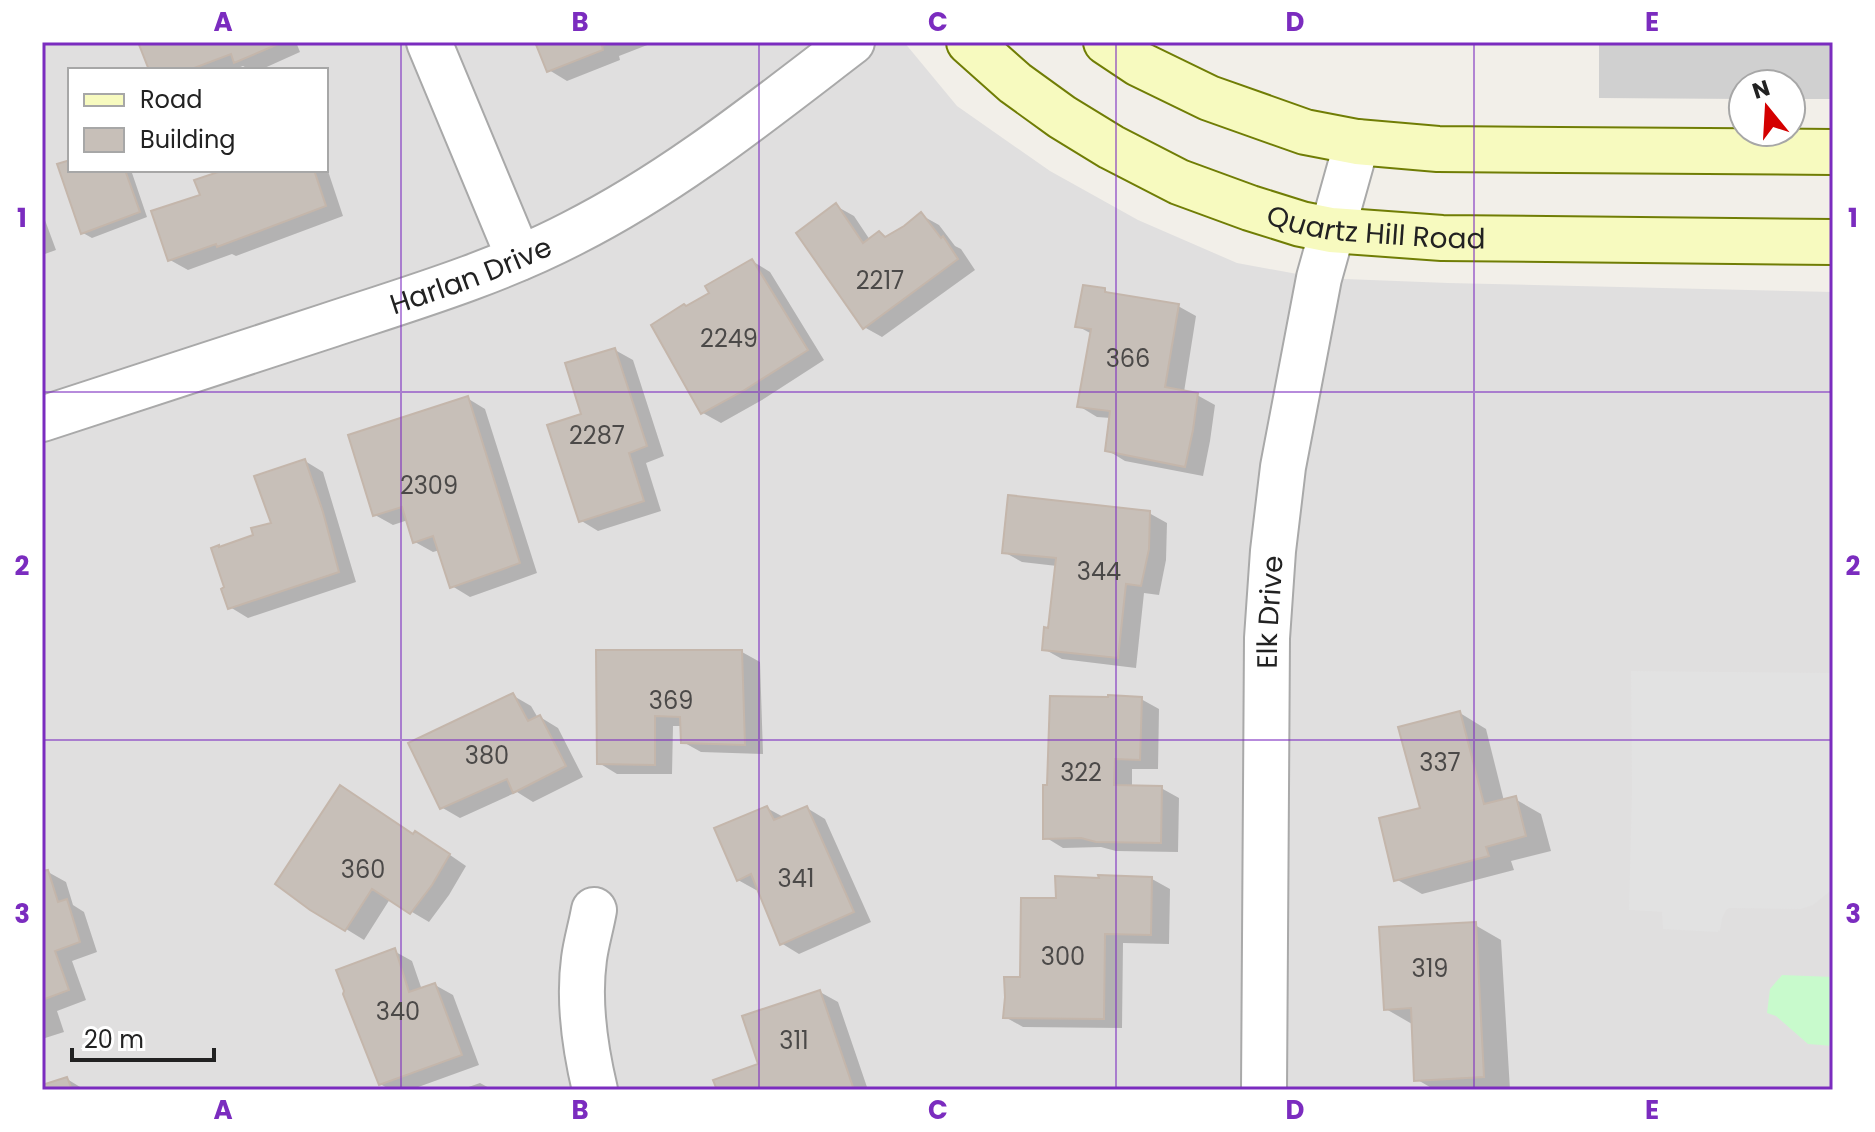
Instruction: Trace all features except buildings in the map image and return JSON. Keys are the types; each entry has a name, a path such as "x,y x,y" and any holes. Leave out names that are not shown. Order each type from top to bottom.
{"main road":[{"name":"Quartz Hill Road","path":"969,42 1015,83 1111,147 1179,182 1301,224 1331,230 1457,238 1833,242"},
{"path":"1106,42 1139,64 1209,98 1305,132 1357,142 1438,149 1833,152"}],"street":[{"path":"429,42 519,258"},
{"name":"Harlan Drive","path":"42,419 437,290 574,233 726,138 852,42"},
{"name":"Elk Drive","path":"1264,1090 1267,638 1273,551 1283,467 1319,278 1357,142"},
{"path":"594,910 584,962 582,1017 595,1090"}],"shaded area":[{"path":"42,42 904,42 957,106 1050,171 1138,220 1237,263 1319,278 1833,292 1833,1090 42,1090"},
{"path":"1599,42 1833,42 1833,99 1807,99 1807,68 1727,68 1727,99 1599,98"},
{"path":"1631,671 1833,673 1833,889 1813,905 1801,909 1729,908 1718,932 1663,929 1662,912 1629,910"}],"green space":[{"path":"1782,975 1833,977 1833,1046 1808,1044 1776,1016 1767,1013 1770,989"}]}
